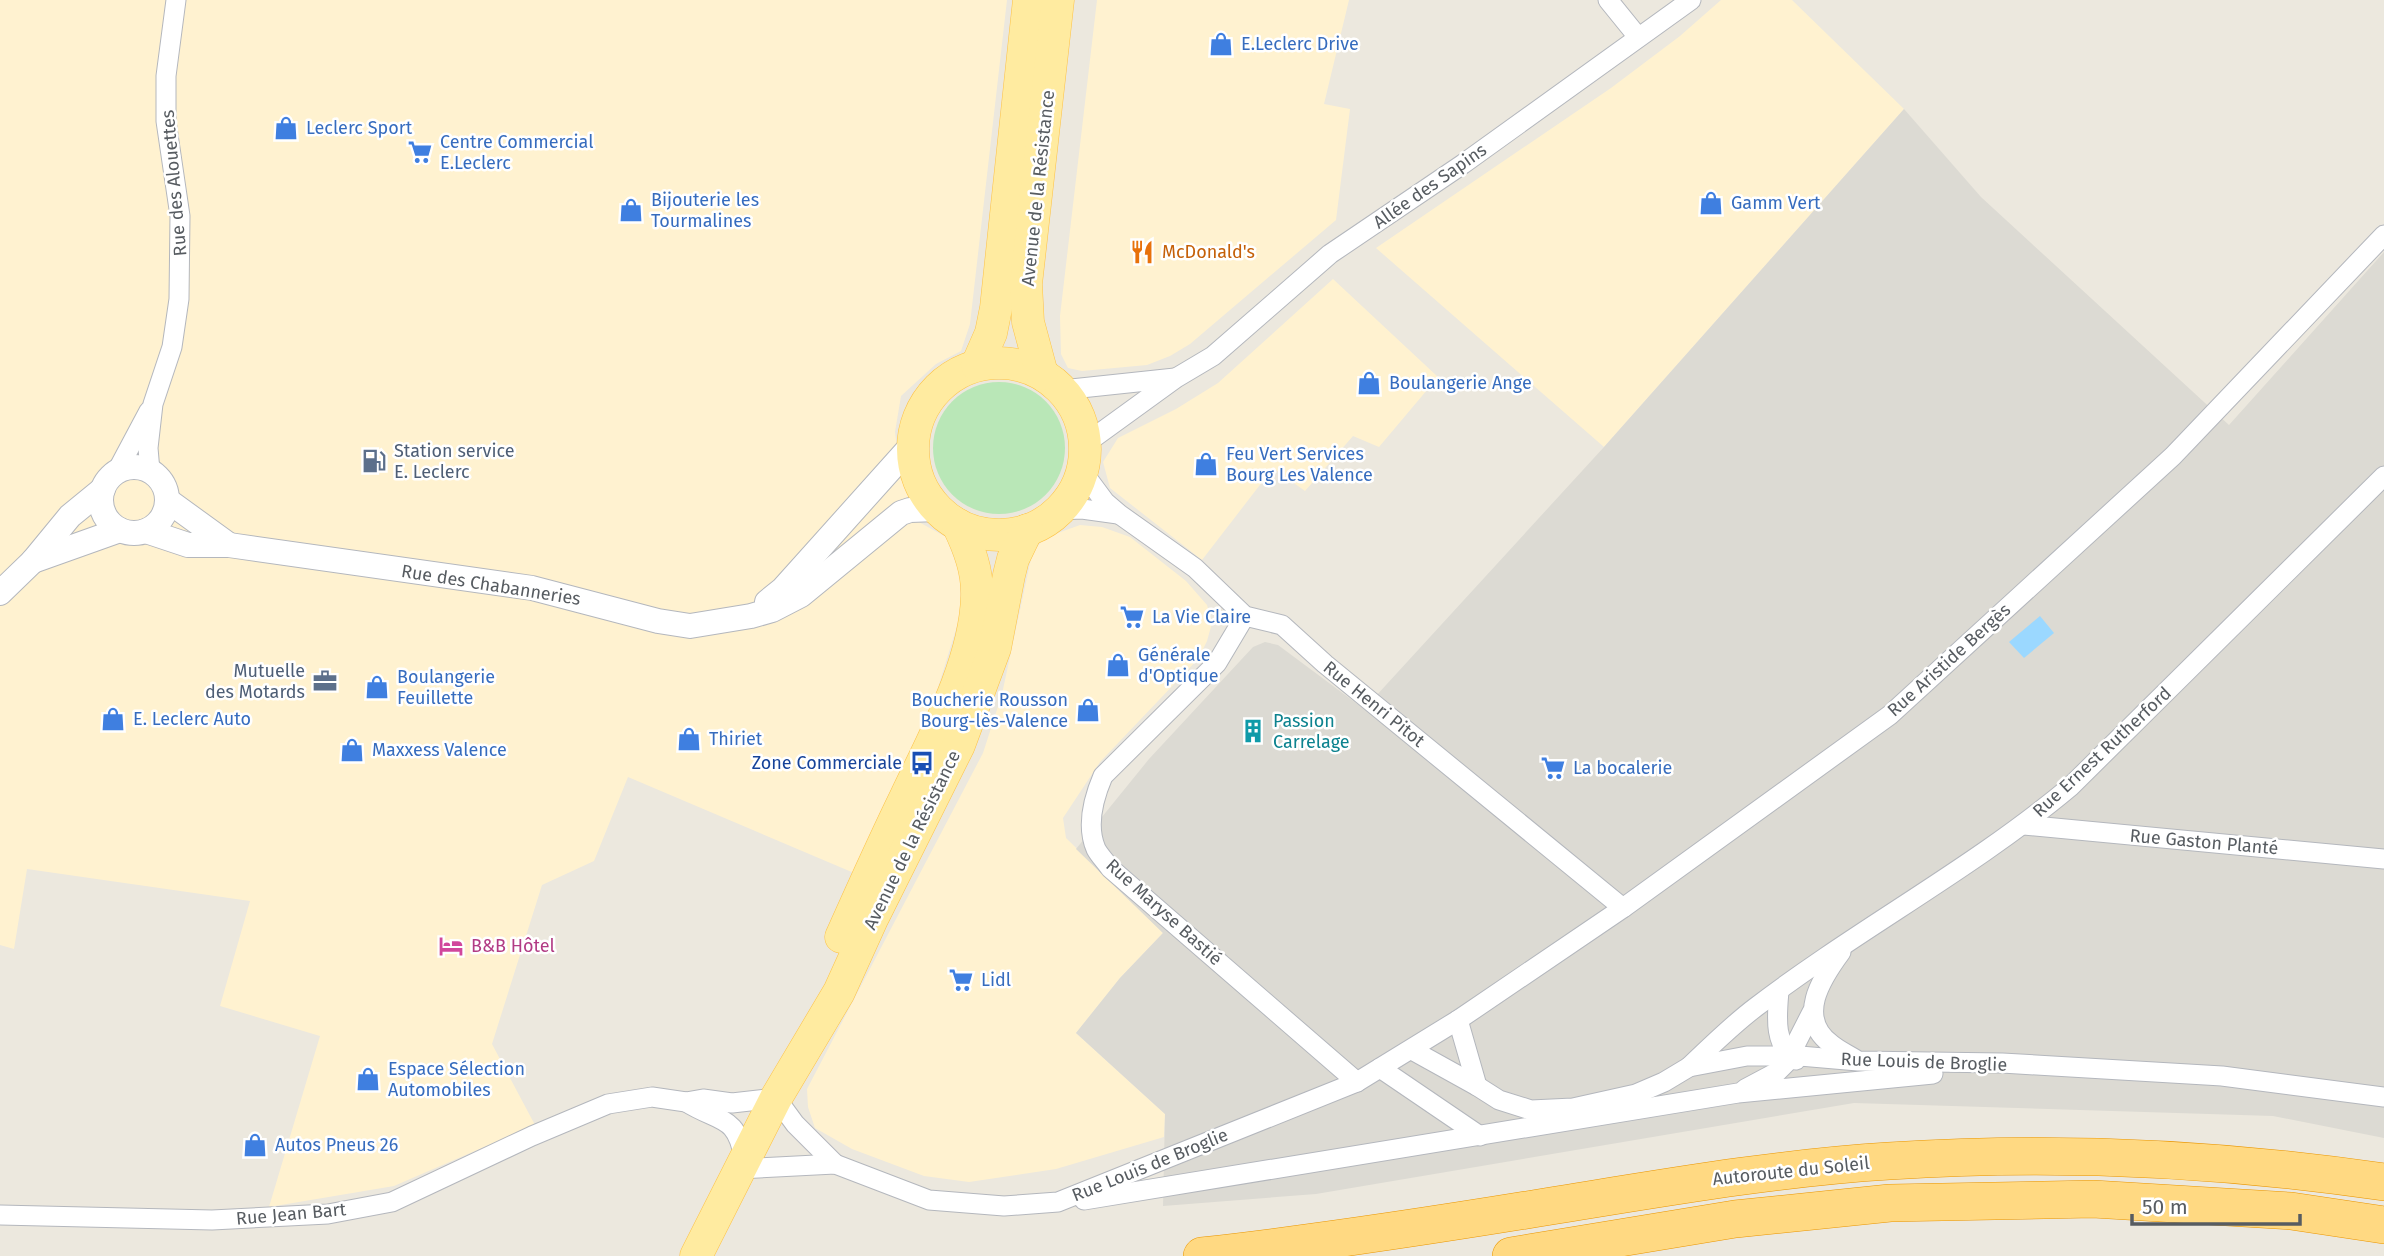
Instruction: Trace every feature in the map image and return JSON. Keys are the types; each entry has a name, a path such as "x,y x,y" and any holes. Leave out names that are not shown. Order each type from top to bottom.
{"highway":[{"name":"Autoroute du Soleil","path":"1202,1256 1300,1245 1481,1218 1727,1177 1889,1161 2095,1155 2293,1169 2384,1182"},
{"path":"1511,1256 1735,1219 1890,1203 2093,1199 2291,1211 2384,1225"}],"main road":[{"name":"Avenue de la Résistance","path":"977,365 990,333 996,308 1029,0"},
{"name":"Avenue de la Résistance","path":"1052,382 1028,323 1026,284 1058,0"},
{"path":"999,362 1021,365 1052,382 1074,406 1081,425 1083,458 1073,492 1045,522 1010,534 975,532 948,517 926,495 914,462 913,444 920,414 932,395 949,379 977,365 999,362"},
{"name":"Avenue de la Résistance","path":"776,1098 822,979 872,866 936,736 962,671 977,595 970,551 948,517"},
{"name":"Avenue de la Résistance","path":"696,1256 776,1098 839,992 873,917 959,745 995,648 1011,567 1027,530"}],"street":[{"name":"Rue des Alouettes","path":"153,404 172,347 179,299 180,216 166,121 166,76 176,0"},
{"path":"1608,0 1638,37"},
{"name":"Allée des Sapins","path":"1083,458 1176,378 1213,356 1339,248 1464,164 1691,0"},
{"name":"Rue Aristide Bergès","path":"1458,1020 1623,908 1890,715 2173,456 2384,235"},
{"name":"Allée des Sapins","path":"1052,382 1176,378"},
{"path":"150,471 148,448 153,404"},
{"path":"0,593 33,561 70,516 109,481 127,468 138,467 150,471 163,486 167,500 164,513 157,524 146,531 128,533 120,530 110,523 103,513 101,501 109,481 153,404"},
{"path":"751,616 783,589 913,444"},
{"path":"1083,458 1105,502 1195,568 1245,616"},
{"name":"Rue Ernest Rutherford","path":"1689,1067 1721,1037 1779,991 2024,825 2070,787 2384,476"},
{"name":"Rue des Chabanneries","path":"167,500 229,545"},
{"path":"1059,510 1082,509 1119,514"},
{"name":"Rue des Chabanneries","path":"146,531 188,545 229,545 533,588 658,621 690,626 751,616 772,610 801,595 901,513 910,510 948,517"},
{"path":"33,561 120,530"},
{"name":"Rue Henri Pitot","path":"1245,616 1282,625 1325,664 1623,908"},
{"name":"Rue Maryse Bastié","path":"1245,616 1217,663 1103,776 1093,800 1092,821 1096,848 1110,867 1357,1082"},
{"name":"Rue Gaston Planté","path":"2024,825 2384,859"},
{"path":"1738,1093 1777,1072 1790,1056 1812,1012 1818,987 1849,942"},
{"path":"1779,991 1777,1021 1782,1044 1790,1056 1832,1084"},
{"path":"1812,1012 1817,1030 1830,1044 1858,1062"},
{"path":"1458,1020 1477,1086"},
{"name":"Rue Louis de Broglie","path":"742,1164 835,1164 929,1200 1004,1206 1058,1202 1357,1082 1458,1020"},
{"name":"Rue Louis de Broglie","path":"1412,1050 1499,1100 1531,1110 1573,1108 1636,1094 1689,1067 1747,1056 1790,1056 1858,1062 2002,1063 2222,1076 2384,1097"},
{"path":"1058,1202 1091,1199 1738,1093 1910,1075 1981,1072 1994,1070 2002,1063"},
{"path":"1380,1068 1480,1136"},
{"name":"Rue Jean Bart","path":"0,1214 212,1220 328,1214 392,1202 531,1136 608,1104 652,1097 686,1102 730,1124 739,1137 742,1164"},
{"name":"Rue Jean Bart","path":"686,1102 703,1099 732,1103 776,1098"},
{"name":"Rue Louis de Broglie","path":"776,1098 795,1124 835,1164"}],"shaded area":[{"path":"0,0 1007,0 970,324 961,351 936,364 901,396 895,432 899,464 917,521 946,537 960,574 961,613 932,707 854,873 628,777 594,861 542,885 492,1044 535,1125 394,1186 269,1207 320,1036 220,1006 250,901 27,869 14,949 0,945"},
{"path":"1097,0 1349,0 1324,104 1350,109 1336,220 1190,344 1170,356 1147,365 1082,371 1068,368 1061,354 1060,316"},
{"path":"1721,0 1792,0 1904,109 1604,447 1376,248 1611,88 1680,36"},
{"path":"1904,109 1981,197 2229,425 2384,252 2384,1138 2273,1116 1854,1103 1316,1194 1163,1206 1165,1114 1076,1033 1120,978 1163,933 1076,849 1149,759 1253,647 1265,642 1278,645 1364,709 1604,447"},
{"path":"1333,279 1438,377 1379,447 1353,436 1305,491 1273,468 1202,560 1110,488 1103,462 1118,438 1176,409 1218,383"},
{"path":"1080,525 1102,527 1130,537 1186,581 1207,605 1212,623 1198,659 1100,762 1063,818 1066,838 1163,933 1120,978 1076,1033 1165,1114 1164,1137 1056,1169 969,1182 924,1176 852,1149 815,1128 808,1107 807,1089 983,753 1002,694 1032,554 1044,538"}],"green space":[{"path":"999,382 1024,387 1045,402 1060,423 1065,448 1060,473 1045,494 1024,509 999,514 974,509 953,494 938,473 933,448 938,423 953,402 974,387"}],"water":[{"path":"2040,616 2054,633 2024,658 2009,642"}],"place":[{"name":"E.Leclerc Drive","path":"1221,44"},
{"name":"Leclerc Sport","path":"286,128"},
{"name":"Centre Commercial E.Leclerc","path":"420,152"},
{"name":"Gamm Vert","path":"1711,203"},
{"name":"Bijouterie les Tourmalines","path":"631,210"},
{"name":"McDonald's","path":"1142,252"},
{"name":"Boulangerie Ange","path":"1369,383"},
{"name":"Station service E. Leclerc","path":"374,461"},
{"name":"Feu Vert Services Bourg Les Valence","path":"1206,464"},
{"name":"La Vie Claire","path":"1132,617"},
{"name":"Générale d'Optique","path":"1118,665"},
{"name":"Mutuelle des Motards","path":"325,681"},
{"name":"Boulangerie Feuillette","path":"377,687"},
{"name":"Boucherie Rousson Bourg-lès-Valence","path":"1088,710"},
{"name":"E. Leclerc Auto","path":"113,719"},
{"name":"Passion Carrelage","path":"1253,731"},
{"name":"Thiriet","path":"689,739"},
{"name":"Maxxess Valence","path":"352,750"},
{"name":"Zone Commerciale","path":"922,763"},
{"name":"La bocalerie","path":"1553,768"},
{"name":"B&B Hôtel","path":"451,946"},
{"name":"Lidl","path":"961,980"},
{"name":"Espace Sélection Automobiles","path":"368,1079"},
{"name":"Autos Pneus 26","path":"255,1145"}]}
